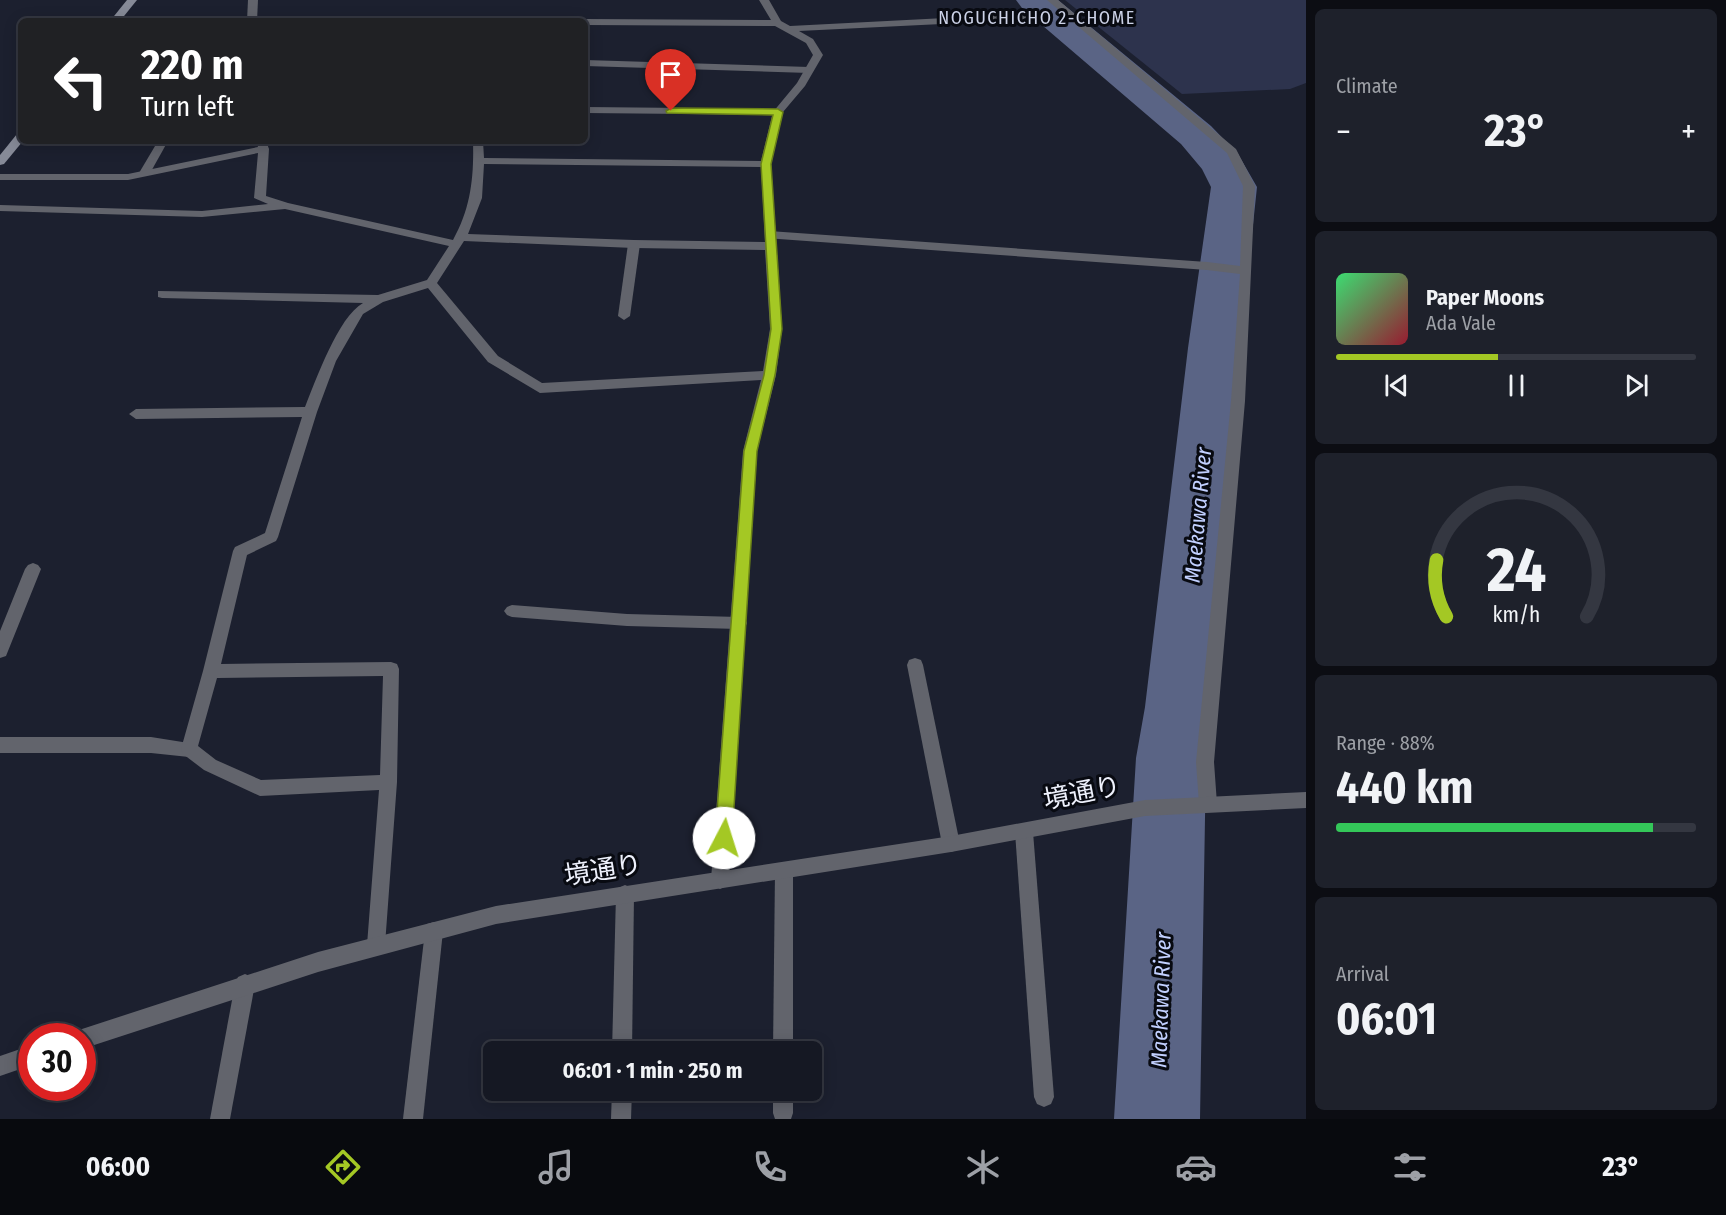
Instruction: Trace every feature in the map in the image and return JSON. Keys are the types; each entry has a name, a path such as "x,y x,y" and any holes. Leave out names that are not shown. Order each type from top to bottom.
{"main road":[{"path":"117,18 132,0"},
{"path":"0,162 18,140"}],"street":[{"path":"252,18 253,0"},
{"path":"720,880 750,451 770,375 776,329 774,265 769,241 766,164 778,112 801,84 818,55 810,41 782,26 764,0"},
{"path":"1052,0 1232,151 1249,186 1238,401 1205,762 1208,804 1306,800"},
{"path":"588,22 782,26 1022,17"},
{"path":"588,63 809,70"},
{"path":"588,110 778,112"},
{"path":"144,173 162,144"},
{"path":"189,748 212,671 240,551 272,537 310,412 330,361 358,311 379,299 431,283 457,241 474,206 479,161 478,144"},
{"path":"0,177 128,177 263,145 261,198 285,206 457,241 634,244 769,241 1207,266 1245,272"},
{"path":"479,161 766,164"},
{"path":"0,208 202,214 285,206"},
{"path":"624,316 634,244"},
{"path":"431,283 493,359 540,388 770,375"},
{"path":"162,294 379,299"},
{"path":"136,414 310,412"},
{"path":"0,651 33,569"},
{"path":"512,611 627,620 739,623"},
{"path":"915,665 951,844"},
{"path":"212,671 391,669 388,782 376,945"},
{"path":"0,745 151,745 189,748 210,765 260,788 388,782"},
{"name":"境通り","path":"96,1034 245,984 376,945 496,915 1024,832 1145,808 1208,804"},
{"path":"1024,832 1044,1097"},
{"path":"783,1041 784,871"},
{"path":"622,1041 625,894"},
{"path":"413,1119 434,931"},
{"path":"220,1119 245,984"},
{"path":"0,1066 18,1060"},
{"path":"621,1119 622,1101"},
{"path":"783,1101 783,1113"}],"shaded area":[{"path":"1065,0 1306,0 1306,83 1290,89 1182,94"}],"waterway":[{"name":"Maekawa River","path":"1035,0 1196,135 1222,164 1234,187 1214,348 1179,707 1171,758 1157,1119"}],"district":[{"name":"NOGUCHICHO 2-CHOME","path":"1037,18"}],"route":[{"path":"671,111 778,112 766,164 769,246 774,265 776,329 770,375 750,451 724,838"}]}
